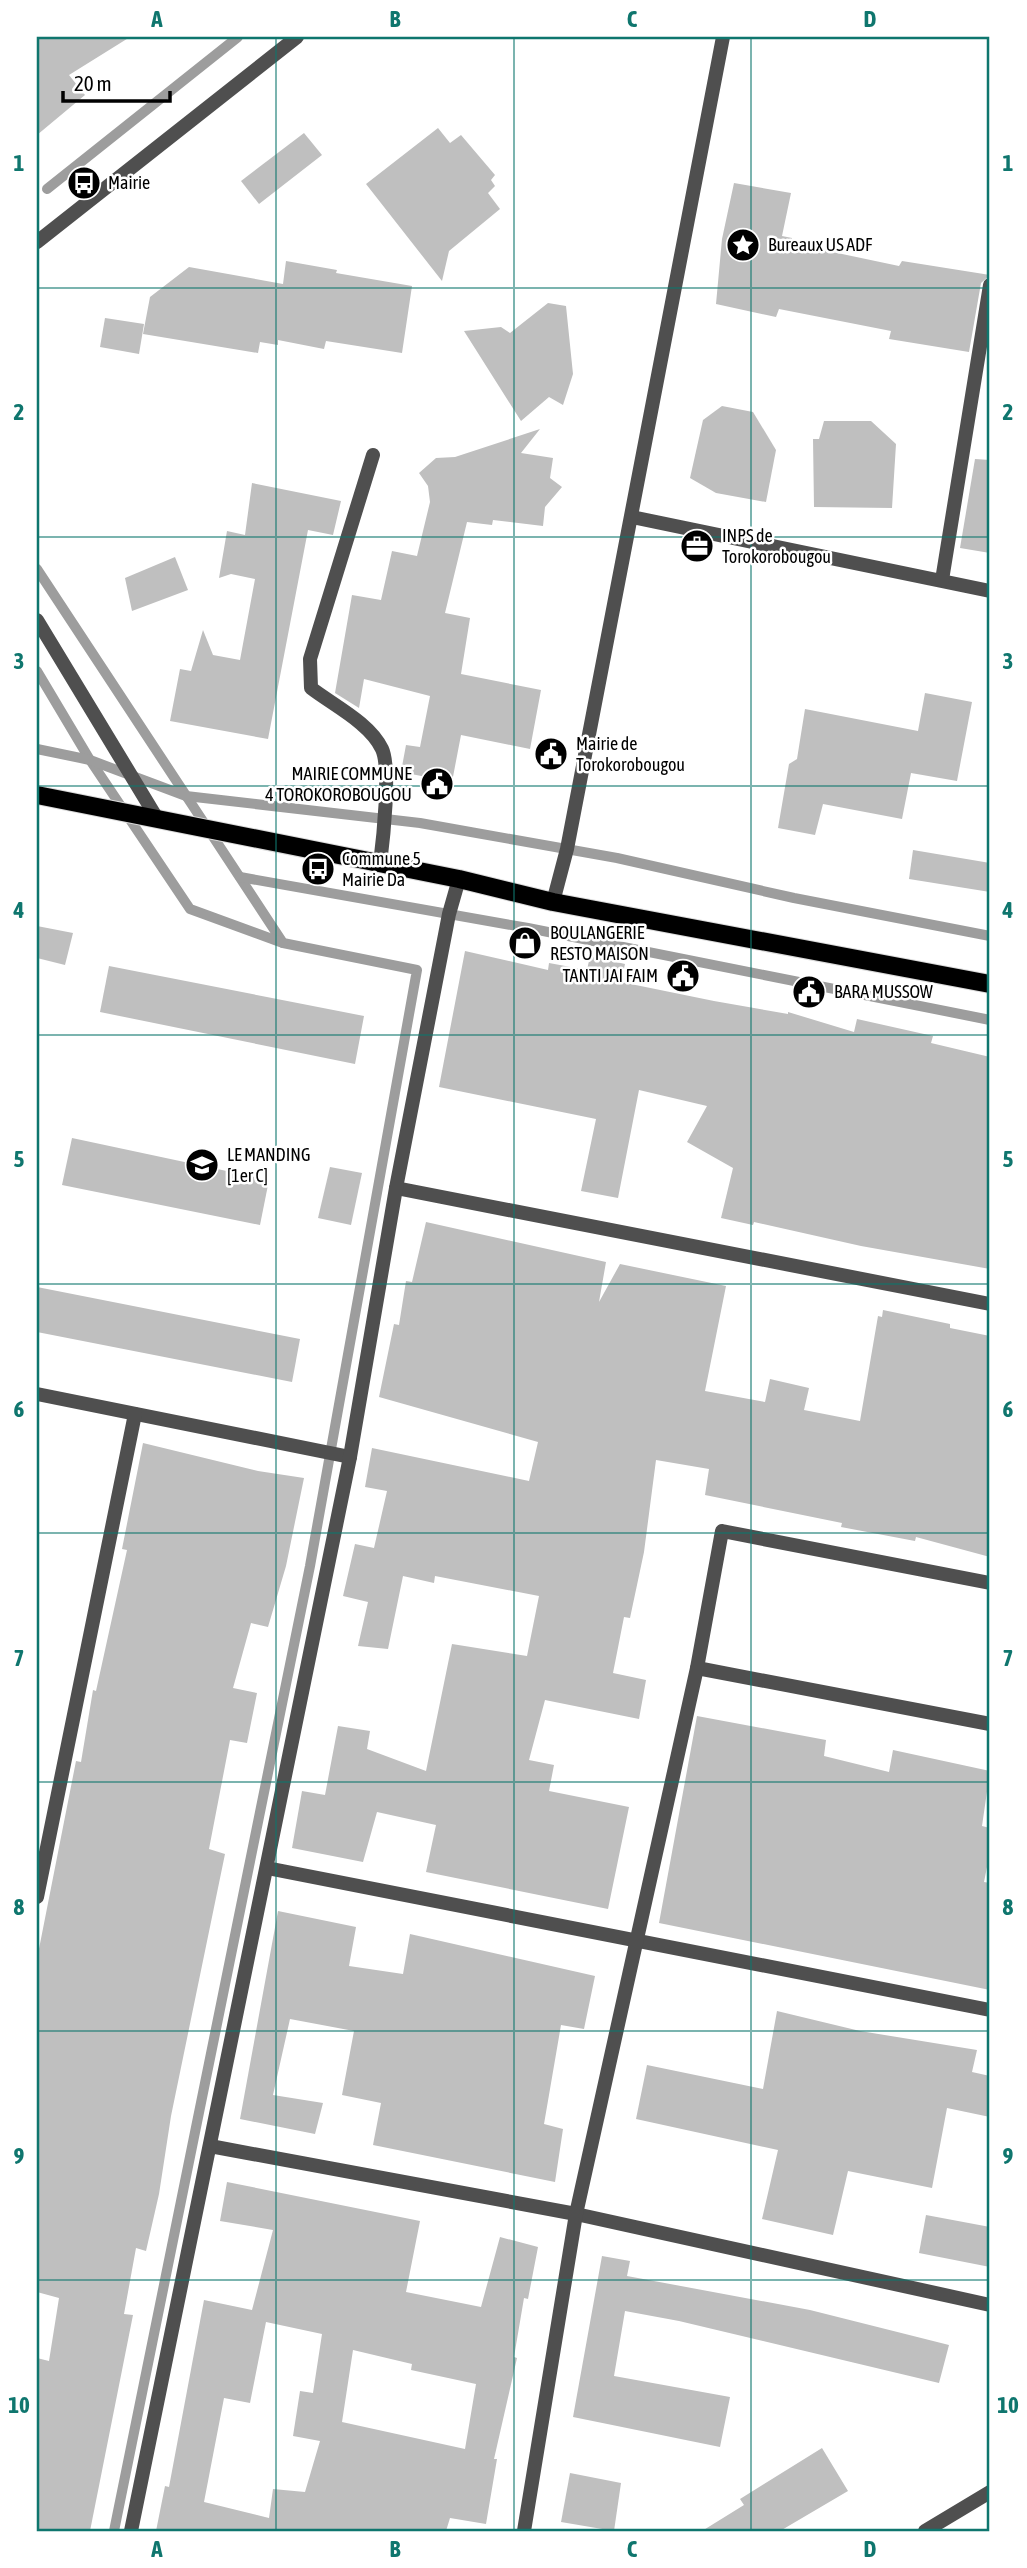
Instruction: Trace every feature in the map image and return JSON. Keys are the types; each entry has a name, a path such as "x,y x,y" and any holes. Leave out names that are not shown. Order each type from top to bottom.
{"main road":[{"path":"37,795 458,878 553,902 990,984"}],"street":[{"path":"37,242 297,37"},
{"path":"553,902 567,849 723,37"},
{"path":"942,580 990,285"},
{"path":"373,455 310,659 311,688 366,730 383,750 386,819 380,864"},
{"path":"632,517 990,591"},
{"path":"37,620 158,820"},
{"path":"131,2531 350,1457 396,1188 458,878"},
{"path":"396,1188 990,1304"},
{"path":"37,1394 350,1457"},
{"path":"37,1897 135,1414"},
{"path":"524,2531 576,2214 697,1668 722,1531 990,1583"},
{"path":"697,1668 990,1724"},
{"path":"267,1867 990,2010"},
{"path":"210,2146 576,2214 990,2305"},
{"path":"925,2531 990,2492"}],"building":[{"path":"37,37 130,37 69,75 85,95 37,135"},
{"path":"438,128 450,143 461,135 495,175 491,180 495,186 488,193 500,209 449,251 442,281 366,184"},
{"path":"304,133 322,155 259,204 241,181"},
{"path":"734,183 791,193 782,236 792,238 790,243 899,266 902,261 990,275 981,283 969,352 889,339 891,331 779,309 776,317 716,304 722,239"},
{"path":"286,261 412,286 402,353 326,341 324,349 278,340 278,345 260,342 258,353 143,334 150,297 189,267 283,284"},
{"path":"548,303 566,306 573,374 563,405 549,397 521,421 464,331 501,327 510,333"},
{"path":"105,318 144,324 139,354 100,347"},
{"path":"722,406 753,412 776,450 766,502 716,493 690,478 703,420"},
{"path":"824,421 871,421 896,444 892,508 814,507 813,439 819,439"},
{"path":"540,429 521,453 553,458 550,478 562,487 545,507 543,526 493,520 492,525 467,522 445,613 470,618 461,674 541,690 530,749 461,735 452,782 401,772 406,745 420,747 430,696 364,679 359,708 335,693 352,595 381,600 392,551 417,556 430,502 428,486 419,473 436,458 455,457"},
{"path":"975,459 990,460 990,553 960,548"},
{"path":"252,483 341,501 333,535 308,530 268,739 170,721 180,669 191,671 203,630 213,655 240,660 255,579 231,574 219,578 227,531 245,535"},
{"path":"175,557 188,590 132,611 125,578"},
{"path":"925,693 972,702 957,781 911,773 902,819 823,804 815,835 778,828 789,764 797,759 805,709 918,731"},
{"path":"913,850 990,863 990,892 909,879"},
{"path":"37,926 73,933 65,965 37,958"},
{"path":"465,951 548,970 549,963 587,970 590,956 625,964 621,982 714,1001 788,1012 854,1032 857,1019 933,1036 931,1043 990,1057 990,1269 861,1246 754,1222 753,1225 721,1218 733,1168 687,1142 707,1106 639,1090 618,1198 581,1191 596,1119 439,1087"},
{"path":"109,966 364,1016 355,1064 100,1012"},
{"path":"72,1138 269,1180 260,1225 62,1185"},
{"path":"330,1167 362,1173 351,1225 318,1218"},
{"path":"426,1222 606,1262 599,1302 620,1264 726,1286 705,1391 765,1402 770,1379 809,1388 804,1410 860,1421 878,1316 882,1317 883,1310 950,1324 950,1328 990,1336 990,1557 916,1537 915,1541 841,1527 842,1523 705,1495 709,1469 656,1460 644,1552 630,1618 624,1617 613,1673 646,1680 639,1719 545,1700 529,1760 554,1765 549,1791 629,1807 608,1909 426,1872 436,1825 377,1812 363,1862 292,1848 302,1791 325,1795 338,1726 370,1731 367,1749 426,1771 452,1644 527,1656 539,1596 435,1576 434,1583 403,1576 388,1649 358,1646 368,1602 343,1596 355,1544 374,1548 387,1491 365,1487 372,1448 529,1481 538,1442 379,1397 394,1324 399,1325 406,1281 412,1282"},
{"path":"37,1287 300,1339 292,1382 37,1332"},
{"path":"143,1443 258,1471 304,1478 286,1566 268,1627 251,1623 233,1688 257,1693 247,1743 230,1740 209,1849 225,1854 171,2116 159,2194 146,2251 136,2248 124,2314 133,2315 90,2531 37,2531 37,2358 49,2361 59,2298 37,2292 37,1959 76,1761 81,1762 93,1690 96,1691 127,1550 122,1549"},
{"path":"697,1716 826,1740 824,1756 889,1772 893,1750 990,1771 982,1826 990,1828 990,1852 984,1882 990,1883 990,1990 659,1923"},
{"path":"278,1911 356,1927 349,1966 403,1974 410,1934 595,1976 584,2029 561,2025 544,2124 563,2129 555,2182 373,2145 381,2103 342,2095 354,2031 290,2019 273,2095 323,2103 315,2134 240,2119"},
{"path":"777,2011 860,2031 977,2050 972,2072 990,2076 990,2117 947,2108 932,2188 848,2171 833,2235 762,2219 778,2150 636,2119 647,2065 763,2089"},
{"path":"227,2182 420,2221 406,2292 481,2307 500,2237 538,2247 528,2299 524,2298 514,2357 517,2358 494,2459 497,2459 486,2524 450,2518 446,2531 156,2531 165,2486 169,2487 204,2300 252,2310 273,2230 220,2221","holes":["266,2322 322,2334 313,2393 300,2391 293,2436 320,2441 305,2492 273,2489 269,2518 204,2502 224,2398 250,2403","353,2350 412,2364 411,2370 476,2384 465,2449 342,2422"]},
{"path":"926,2215 990,2227 990,2267 919,2253"},
{"path":"602,2256 630,2261 627,2276 810,2310 949,2345 939,2383 679,2321 625,2311 614,2376 730,2397 720,2447 573,2417"},
{"path":"822,2448 848,2491 780,2531 702,2531 744,2505 740,2499"},
{"path":"570,2473 621,2483 614,2531 561,2522"}],"waterway":[{"path":"47,189 238,37"},
{"path":"37,569 283,943 417,970 310,1566 114,2531"},
{"path":"37,671 90,760 190,909 283,943"},
{"path":"37,749 90,760 186,796 420,823 617,858 794,898 990,936"},
{"path":"240,877 528,928 990,1020"}],"place":[{"name":"Mairie","path":"84,183"},
{"name":"Bureaux US ADF","path":"743,245"},
{"name":"INPS de Torokorobougou","path":"697,546"},
{"name":"Mairie de Torokorobougou","path":"551,754"},
{"name":"MAIRIE COMMUNE 4 TOROKOROBOUGOU","path":"437,784"},
{"name":"Commune 5 Mairie Da","path":"318,869"},
{"name":"BOULANGERIE RESTO MAISON","path":"525,943"},
{"name":"TANTI JAI FAIM","path":"683,976"},
{"name":"BARA MUSSOW","path":"809,992"},
{"name":"LE MANDING [1er C]","path":"202,1165"}]}
